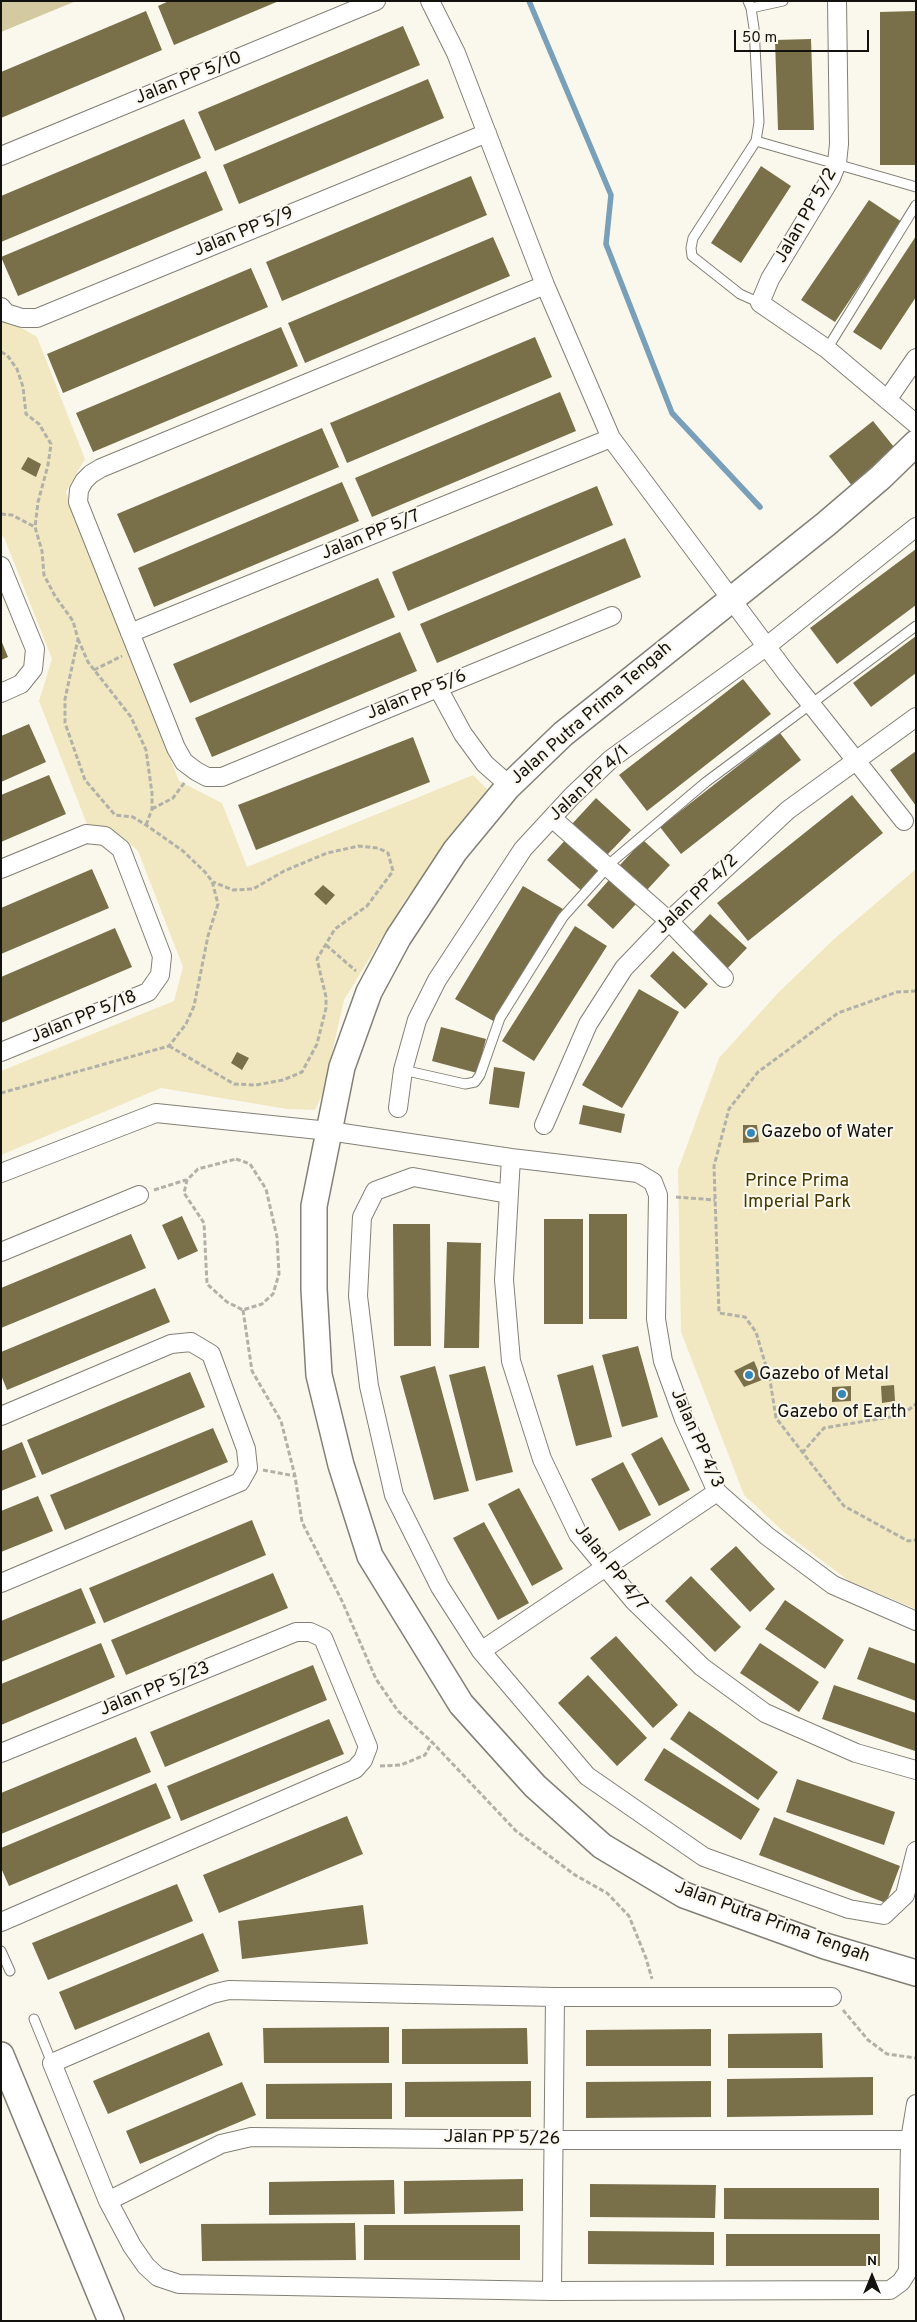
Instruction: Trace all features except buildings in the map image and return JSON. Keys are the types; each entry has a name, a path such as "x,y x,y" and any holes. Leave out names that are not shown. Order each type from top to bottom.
{"street":[{"name":"Jalan PP 5/10","path":"1,156 376,1"},
{"path":"430,1 456,53 545,285 612,438 810,703 904,821"},
{"name":"Jalan PP 5/2","path":"760,303 770,279 831,178 837,163 839,144 837,1"},
{"name":"Jalan PP 5/9","path":"1,307 6,313 37,318 487,133"},
{"path":"196,771 184,762 176,748 78,502 79,490 91,474 545,285"},
{"path":"760,303 827,349 916,424"},
{"path":"886,400 916,358"},
{"name":"Jalan PP 5/7","path":"133,641 612,438"},
{"name":"Jalan Putra Prima Tengah","path":"916,443 881,477 733,599 619,687 563,734 509,785 455,851 398,938 368,992 342,1067 314,1206 314,1289 319,1375 341,1465 370,1556 461,1704 535,1786 602,1846 684,1895 825,1946 916,1973"},
{"name":"Jalan PP 4/1","path":"398,1108 403,1070 417,1020 437,980 523,849 611,760 767,646 916,527"},
{"path":"1,566 36,649 33,669 21,684 1,693"},
{"name":"Jalan PP 5/6","path":"196,771 207,777 222,776 612,616"},
{"path":"438,688 463,734 485,764 509,785"},
{"name":"Jalan PP 4/2","path":"544,1124 588,1024 624,968 669,921 788,810 916,717"},
{"path":"552,818 669,921 724,978"},
{"name":"Jalan PP 5/18","path":"1,869 86,834 105,836 121,849 162,956 160,975 148,992 1,1052"},
{"path":"1,1173 156,1112 328,1131 511,1158 638,1173 655,1188"},
{"name":"Jalan PP 4/7","path":"511,1158 504,1280 512,1361 542,1459 578,1534 634,1601 702,1667 765,1713 856,1753 916,1770"},
{"path":"508,1194 413,1177 374,1191 362,1216 358,1296 369,1386 394,1495 440,1587 481,1651 587,1776 704,1857 849,1909 884,1916 904,1896 916,1851"},
{"name":"Jalan PP 4/3","path":"655,1188 656,1319 663,1361 684,1419 718,1492 767,1536 833,1584 916,1621"},
{"path":"1,1252 139,1195"},
{"path":"1,1416 171,1344 191,1342 211,1354 246,1449 248,1468 240,1482 1,1583"},
{"path":"481,1651 718,1492"},
{"name":"Jalan PP 5/23","path":"1,1753 296,1632 310,1632 323,1638 368,1747 363,1760"},
{"path":"1,1922 355,1769 363,1760"},
{"path":"832,1997 555,1997 230,1990 212,1994 52,2063 108,2201 132,2246 146,2266 158,2277 179,2284 552,2291 890,2290 901,2282 908,2271 910,2140 916,2104"},
{"path":"552,2291 555,1997"},
{"path":"1,2055 111,2321"},
{"name":"Jalan PP 5/26","path":"108,2201 221,2144 251,2137 554,2140 910,2140"}],"lane":[{"path":"760,303 740,294 692,256 691,248 693,238 756,141 759,122 750,5 783,1"},
{"path":"756,141 916,187"},
{"path":"827,349 916,205"},
{"path":"403,1070 465,1084 474,1082 480,1075 500,1018 562,917 608,868 706,782 916,626"},
{"path":"1,1951 10,1971"},
{"path":"34,2018 52,2063"}],"path":[{"path":"1,352 7,355 17,369 26,414 39,424 51,444 48,465 38,502 35,527 12,516 1,514"},
{"path":"78,638 88,662 131,717 146,750 152,809 146,825"},
{"path":"94,670 133,641"},
{"path":"152,809 173,798 179,787 196,771"},
{"path":"169,1046 234,1084 256,1085 283,1080 302,1072 317,1044 326,1008 326,997 317,959 335,930 367,906 393,871 388,853 378,848 359,846 327,853 284,871 253,889 233,890 212,881"},
{"path":"326,945 357,972 375,980"},
{"path":"916,991 897,992 838,1013 758,1072 729,1109 714,1166 719,1313 745,1317 756,1332 770,1380 776,1418 844,1506 908,1541 916,1540"},
{"path":"139,1195 187,1180 198,1169 236,1159 250,1164 266,1189 277,1237 279,1274 273,1294 262,1304 243,1310 227,1302 207,1284 204,1223 184,1193 187,1180"},
{"path":"655,1188 715,1200"},
{"path":"802,1453 824,1428 902,1414 916,1404"},
{"path":"248,1468 295,1476"},
{"path":"363,1760 377,1766 401,1765 425,1755 432,1742"},
{"path":"832,1997 868,2040 887,2054 916,2058"}],"green space":[{"path":"1,316 37,337 85,459 66,492 179,781 222,803 247,867 473,775 489,791 405,900 344,1000 323,1093 315,1110 287,1109 161,1088 1,1155 1,1071 174,1001 183,967 138,851 121,836 88,827 39,701 52,659 4,537 1,536"},
{"name":"Prince Prima Imperial Park","path":"916,869 916,1609 849,1581 784,1532 744,1495 681,1332 678,1170 719,1058 778,993 834,939"}],"shaded area":[{"path":"1,1 76,1 1,32"}],"waterway":[{"path":"529,1 611,195 606,244 672,413 760,507"}],"place":[{"name":"Gazebo of Water","path":"751,1133"},
{"name":"Gazebo of Metal","path":"749,1375"},
{"name":"Gazebo of Earth","path":"842,1394"}]}
